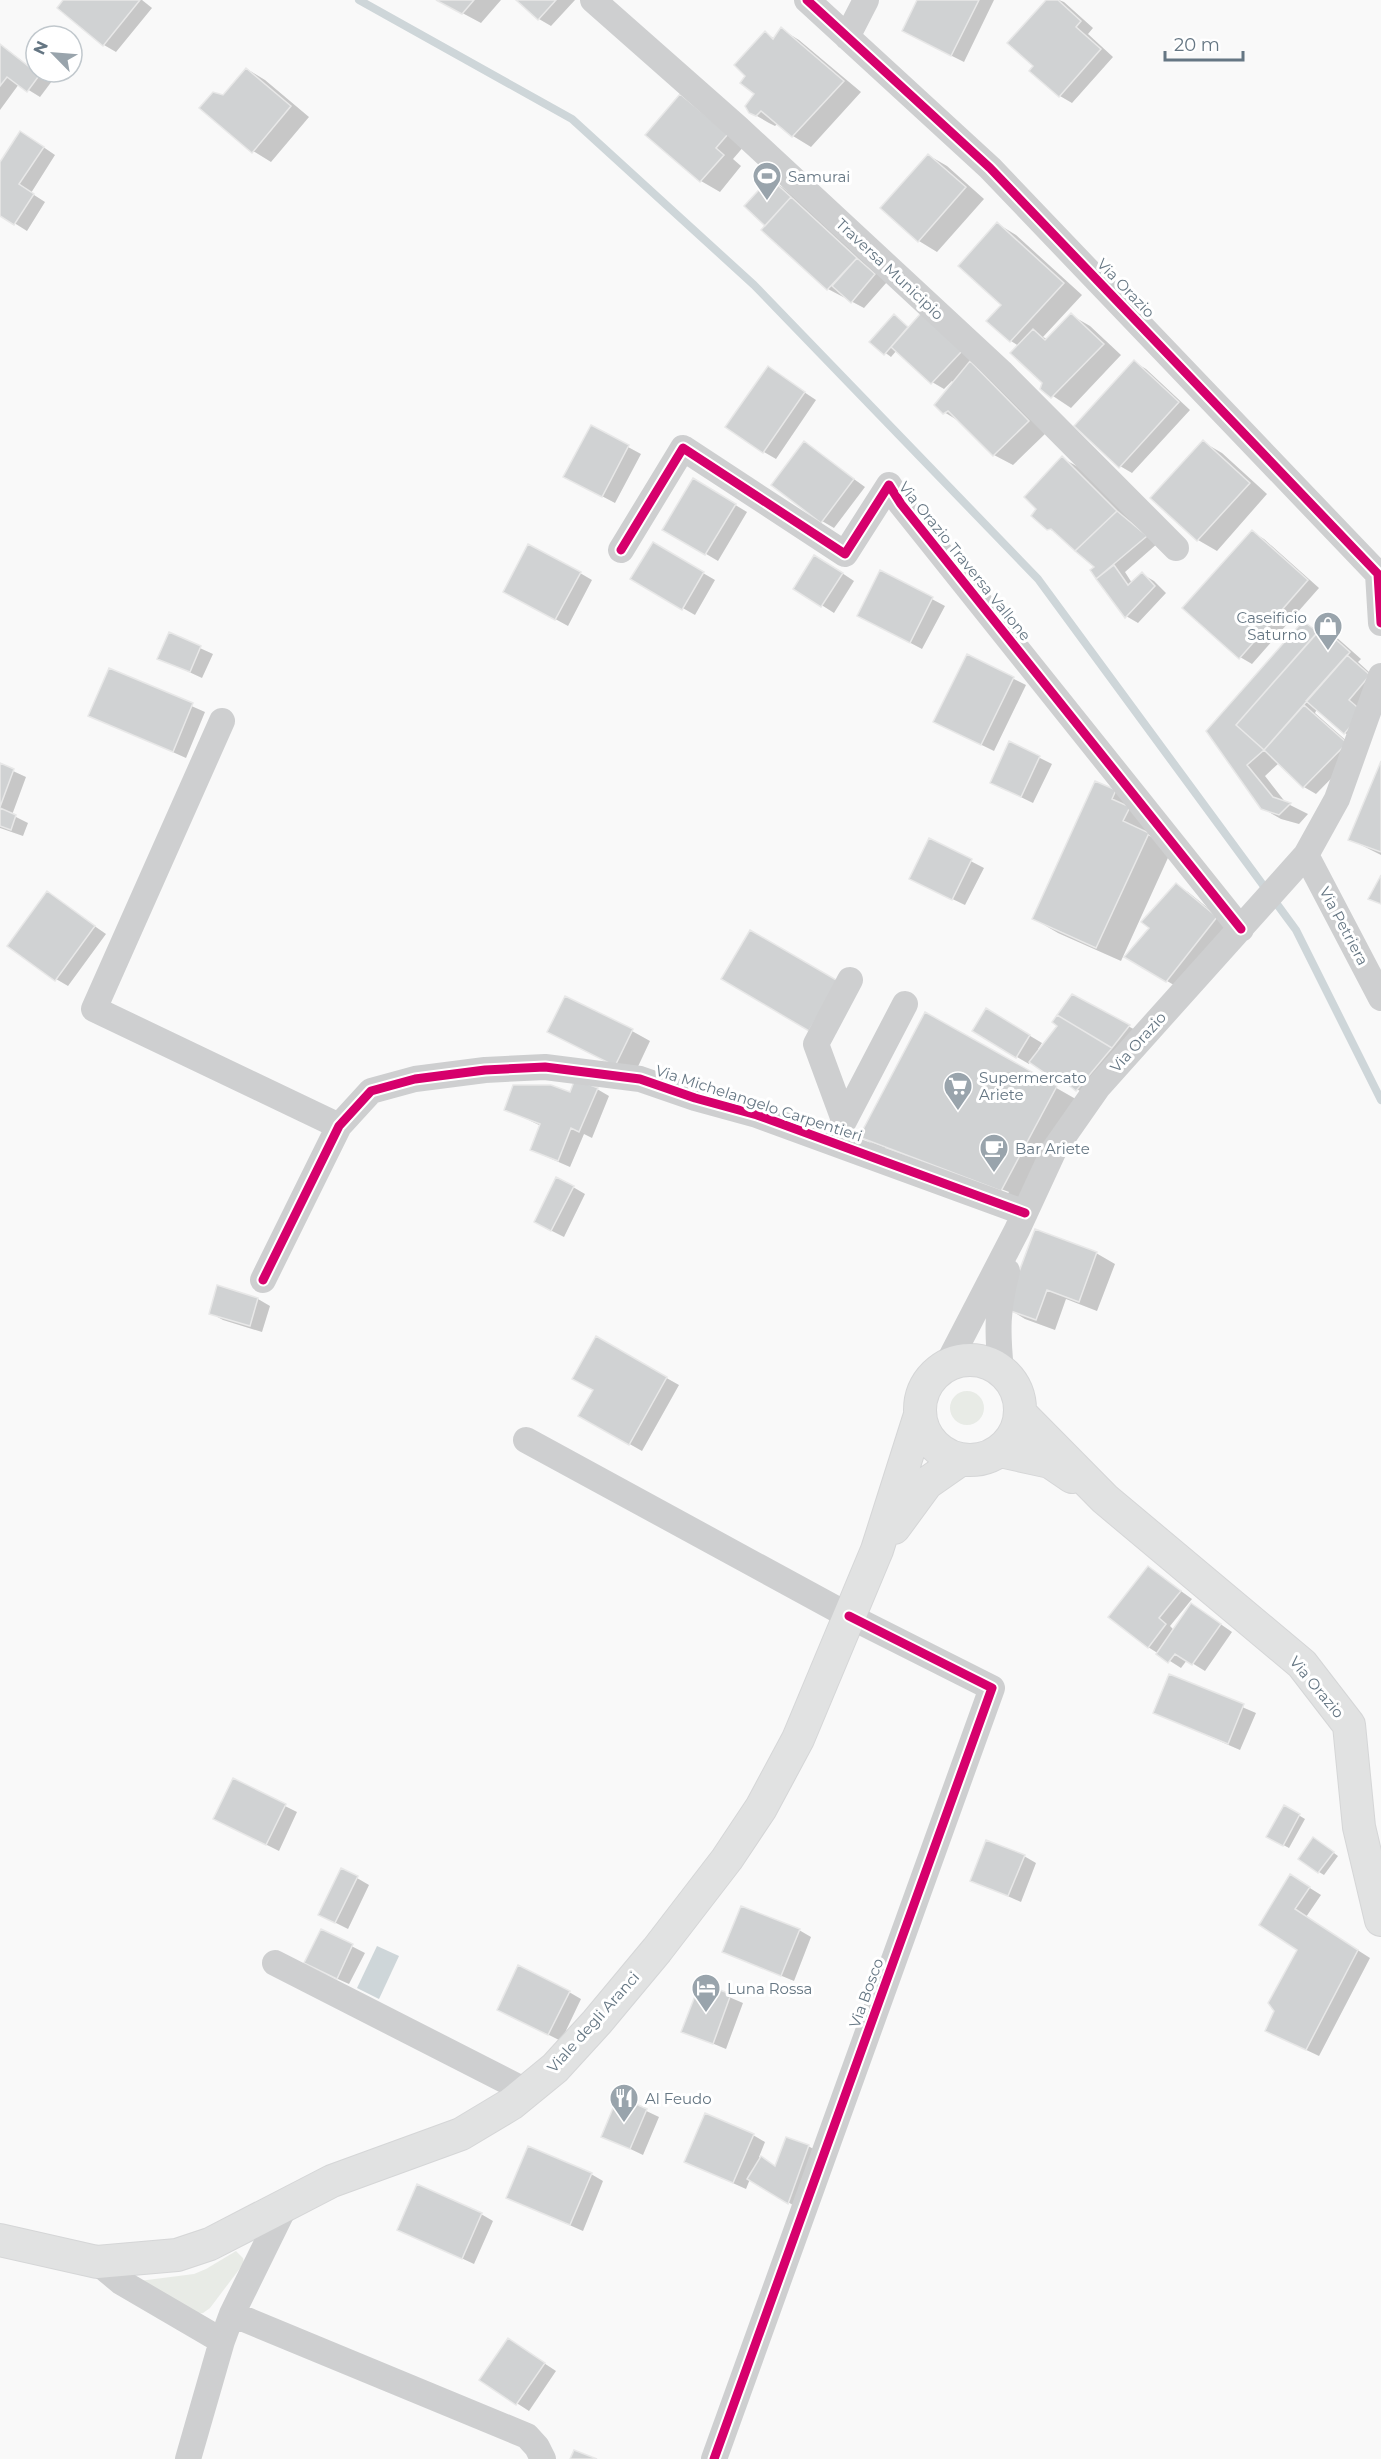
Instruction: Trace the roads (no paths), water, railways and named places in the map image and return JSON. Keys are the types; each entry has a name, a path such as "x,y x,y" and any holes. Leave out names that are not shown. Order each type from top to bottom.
{"main road":[{"path":"877,1550 919,1418 920,1402 925,1387 934,1374 947,1365 961,1360 989,1363 1001,1371 1012,1383 1019,1397 1020,1413 1017,1428 1010,1440 1000,1451 981,1460 960,1460 945,1455 924,1433 919,1418"},
{"path":"1020,1413 1105,1499"},
{"path":"1000,1451 1050,1462 1105,1499"},
{"path":"877,1550 927,1483 960,1460"},
{"name":"Via Orazio","path":"1105,1499 1302,1664 1349,1725 1359,1827 1381,1920"},
{"name":"Viale degli Aranci","path":"0,2240 97,2262 177,2255 210,2244 287,2202 332,2181 461,2134 511,2104 555,2068 597,2022 657,1950 727,1859 761,1808 798,1739 877,1550"}],"street":[{"name":"Traversa Municipio","path":"593,0 738,128 1001,372 1176,548"},
{"name":"Via Orazio","path":"807,0 990,168 1379,575 1381,622"},
{"path":"847,37 866,0"},
{"name":"Via Orazio Traversa Vallone","path":"621,550 683,448 845,554 889,485 916,522 1241,929"},
{"path":"1306,855 1337,799 1381,676"},
{"path":"222,721 94,1009 339,1126"},
{"name":"Via Orazio","path":"1021,1221 1054,1150 1098,1087 1306,855"},
{"name":"Via Petriera","path":"1306,855 1381,998"},
{"path":"844,1120 816,1044 850,980"},
{"path":"833,1142 905,1004"},
{"name":"Via Michelangelo Carpentieri","path":"263,1280 339,1126 371,1091 415,1079 485,1070 544,1067 640,1078 833,1142 1021,1221"},
{"path":"947,1365 1021,1221"},
{"path":"1001,1371 997,1329 999,1305 1021,1221"},
{"path":"526,1440 849,1616"},
{"name":"Via Bosco","path":"714,2459 992,1688 849,1616"},
{"path":"275,1963 526,2091"},
{"path":"189,2459 222,2341 232,2314 287,2202"},
{"path":"97,2262 121,2282 222,2341"},
{"path":"232,2314 527,2436 537,2447 543,2459"}],"waterway":[{"path":"359,0 572,119 754,285 1038,579 1296,930 1381,1100"}],"place":[{"name":"Samurai","path":"767,202"},
{"name":"Caseificio Saturno","path":"1328,652"},
{"name":"Supermercato Ariete","path":"958,1112"},
{"name":"Bar Ariete","path":"994,1174"},
{"name":"Luna Rossa","path":"706,2014"},
{"name":"Al Feudo","path":"624,2124"}]}
